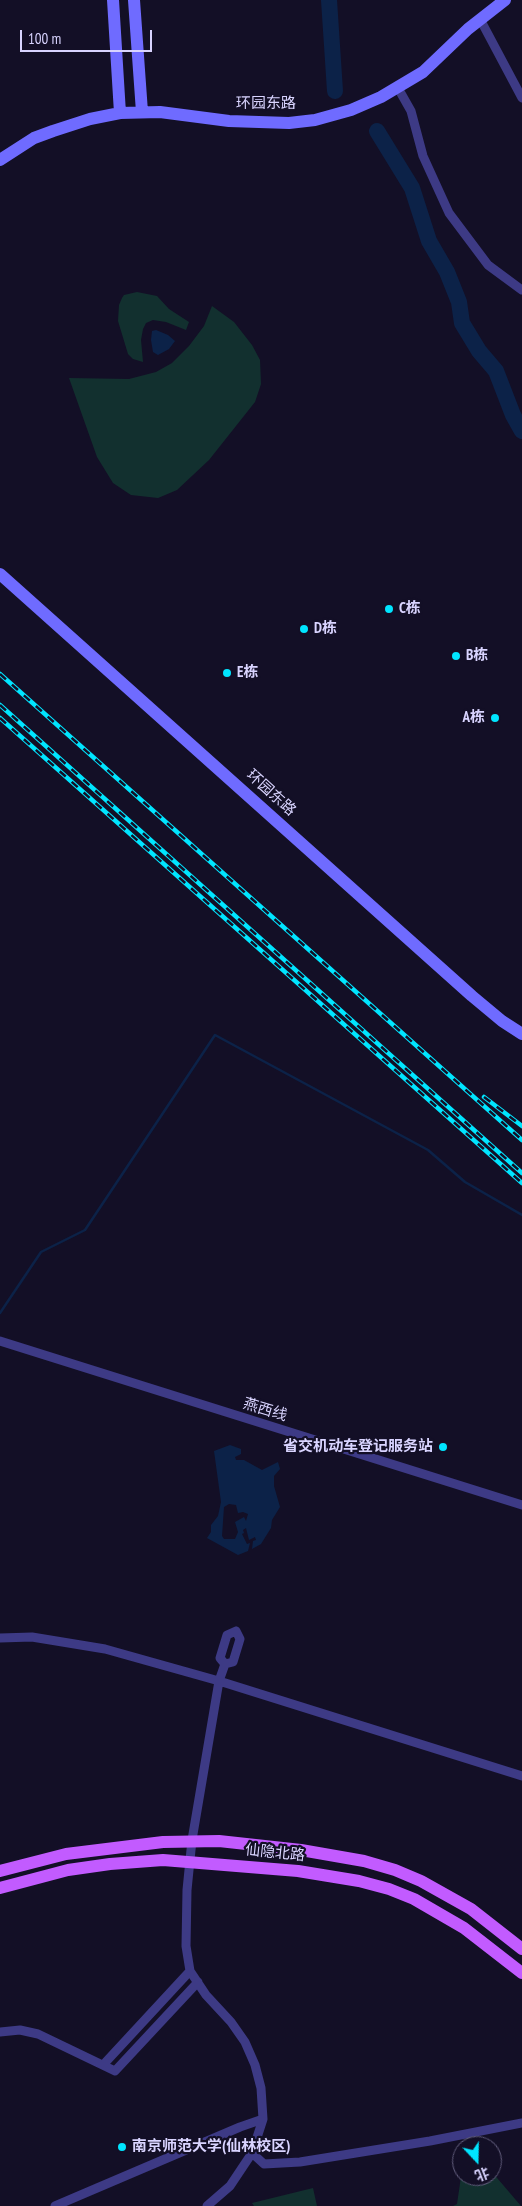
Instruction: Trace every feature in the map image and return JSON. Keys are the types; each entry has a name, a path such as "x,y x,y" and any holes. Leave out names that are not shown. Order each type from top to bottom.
{"main road":[{"name":"仙隐北路","path":"0,1871 82,1851 192,1840 301,1850 364,1861 395,1870 421,1881 471,1909 503,1932 522,1949"},
{"name":"仙隐北路","path":"0,1888 68,1870 110,1864 163,1860 298,1871 359,1881 389,1889 414,1899 464,1928 522,1973"}],"street":[{"path":"113,0 120,113"},
{"path":"134,0 142,112"},
{"name":"环园东路","path":"0,160 34,138 90,119 120,113 142,112 196,115 229,121 289,123 316,120 350,110 398,88 422,72 480,19 505,0"},
{"path":"480,19 522,98"},
{"path":"398,88 411,111 423,156 449,213 488,265 522,290"},
{"name":"环园东路","path":"0,574 472,996 502,1021 522,1034"},
{"name":"燕西线","path":"0,1341 522,1506"},
{"path":"0,1638 32,1637 106,1649 219,1681 522,1776"},
{"path":"206,2206 230,2186 252,2153 263,2119 259,2080 245,2042 190,1971 186,1946 189,1861 219,1681 225,1664"},
{"path":"103,2066 190,1971"},
{"path":"0,2032 20,2030 38,2034 115,2071 198,1982"},
{"path":"55,2206 240,2126 263,2119"},
{"path":"252,2153 264,2164 300,2162 430,2141 522,2123"}],"green space":[{"path":"137,292 157,296 169,309 189,322 186,330 166,322 153,320 146,323 141,340 143,362 133,359 128,354 118,321 119,305 122,298 124,295"},
{"path":"212,306 234,322 252,345 260,360 261,384 255,402 209,460 177,490 158,498 131,495 113,483 97,457 69,378 129,379 156,372 172,363 189,346 204,326"},
{"path":"502,2184 521,2206 453,2206 457,2204 460,2186 502,2186"},
{"path":"313,2188 317,2206 254,2206 252,2203"}],"water":[{"path":"156,330 168,335 175,341 169,349 158,355 153,352 151,340 152,331"},
{"path":"230,1445 241,1449 241,1454 235,1457 236,1460 244,1460 262,1470 278,1462 280,1469 274,1476 274,1486 280,1507 272,1520 271,1528 261,1544 252,1549 253,1541 256,1540 255,1537 249,1540 246,1528 243,1530 244,1533 242,1534 247,1544 250,1543 248,1551 238,1555 207,1538 211,1532 211,1525 218,1516 221,1502 214,1451","holes":["229,1504 236,1505 238,1513 248,1514 246,1521 244,1517 235,1522 238,1532 235,1539 224,1539 222,1536 224,1507"]}],"waterway":[{"path":"329,0 335,91"},
{"path":"377,131 412,188 429,241 447,272 459,302 462,323 479,351 496,371 513,415 522,431"},
{"path":"0,1313 41,1252 85,1230 215,1035 428,1150 465,1182 522,1215"}],"railway":[{"path":"0,674 522,1140"},
{"path":"0,705 522,1173"},
{"path":"0,718 522,1183"},
{"path":"484,1097 522,1126"}],"place":[{"name":"C栋","path":"389,609"},
{"name":"D栋","path":"304,629"},
{"name":"B栋","path":"456,656"},
{"name":"E栋","path":"227,673"},
{"name":"A栋","path":"495,718"},
{"name":"省交机动车登记服务站","path":"443,1447"},
{"name":"南京师范大学(仙林校区)","path":"122,2147"}]}
